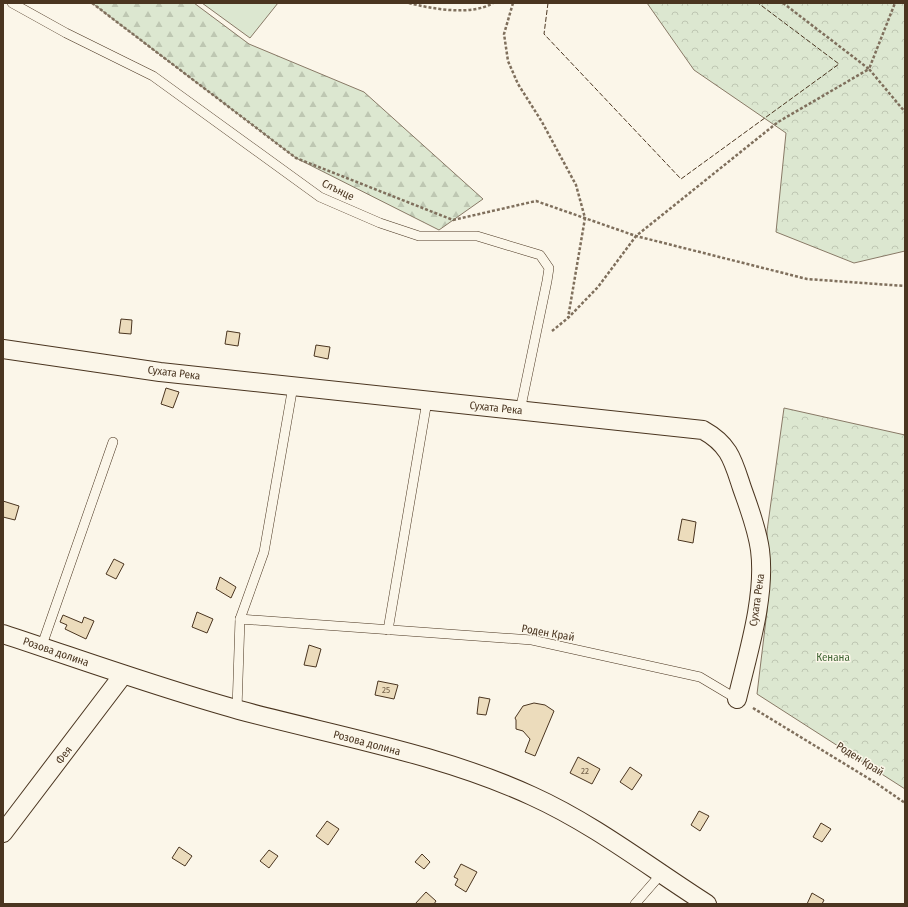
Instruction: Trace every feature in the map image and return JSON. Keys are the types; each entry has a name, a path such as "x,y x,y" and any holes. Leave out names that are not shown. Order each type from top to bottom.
{"street":[{"name":"Сухата Река","path":"3,349 160,372 703,430 717,438 728,450 756,529 761,567 758,606 737,699"},
{"name":"Розова долина","path":"3,634 123,675 237,709 446,764 482,775 533,796 581,822 662,873 706,904"},
{"name":"Фея","path":"3,833 123,675"}],"lane":[{"name":"Слънце","path":"12,3 66,33 153,76 320,197 380,222 419,236 477,236 540,255 549,268 520,411"},
{"path":"237,709 240,619 264,552 293,386"},
{"path":"388,630 427,401"},
{"path":"41,648 113,442"},
{"name":"Роден Край","path":"240,619 532,640 700,677 737,699"},
{"path":"635,904 662,873"}],"path":[{"path":"92,3 296,158 453,220 536,201 636,236 807,279 905,286"},
{"path":"409,3 434,10 484,9 493,3"},
{"path":"513,3 504,34 508,61 518,84 563,159 576,185 585,218 568,318"},
{"path":"783,3 869,69 905,112"},
{"path":"534,344 568,318 598,287 636,236 778,122 869,69 895,3"},
{"name":"Роден Край","path":"737,699 870,779 905,803"}],"green space":[{"path":"92,3 194,3 249,44 364,92 483,199 439,230 296,158"},
{"path":"202,3 278,3 250,38"},
{"path":"647,3 905,3 905,251 854,263 776,232 786,133 694,70"},
{"name":"Кенана","path":"784,408 905,435 905,789 757,694 767,611 767,531"}],"building":[{"path":"121,319 132,320 131,334 119,333"},
{"path":"227,331 240,333 238,346 225,344"},
{"path":"316,345 330,347 328,359 314,356"},
{"path":"166,388 179,392 173,408 161,404"},
{"path":"3,501 19,506 15,520 3,517"},
{"path":"682,519 696,522 693,543 678,540"},
{"path":"114,559 124,564 116,579 106,574"},
{"path":"220,577 236,587 231,598 216,589"},
{"path":"197,612 213,619 207,633 192,627"},
{"path":"63,615 82,623 84,617 94,621 86,639 65,629 67,625 60,622"},
{"path":"309,645 321,649 316,667 304,665"},
{"path":"378,681 398,685 394,699 375,695"},
{"path":"479,697 490,699 486,715 477,714"},
{"path":"534,703 545,705 554,711 535,756 525,752 530,739 523,731 516,729 515,718 523,706"},
{"path":"578,757 600,769 592,784 570,773"},
{"path":"630,767 642,775 632,790 620,782"},
{"path":"699,811 709,816 700,831 691,825"},
{"path":"327,821 339,829 328,845 316,836"},
{"path":"821,823 831,829 822,842 813,837"},
{"path":"179,847 192,856 185,866 172,858"},
{"path":"269,850 278,856 269,868 260,861"},
{"path":"422,854 430,862 424,869 415,862"},
{"path":"461,864 477,872 466,892 455,885 458,879 454,877"},
{"path":"426,892 436,901 434,904 415,904"},
{"path":"812,893 824,900 822,904 807,904"}],"fence":[{"path":"548,3 544,34 681,179 839,64 758,3"}]}
